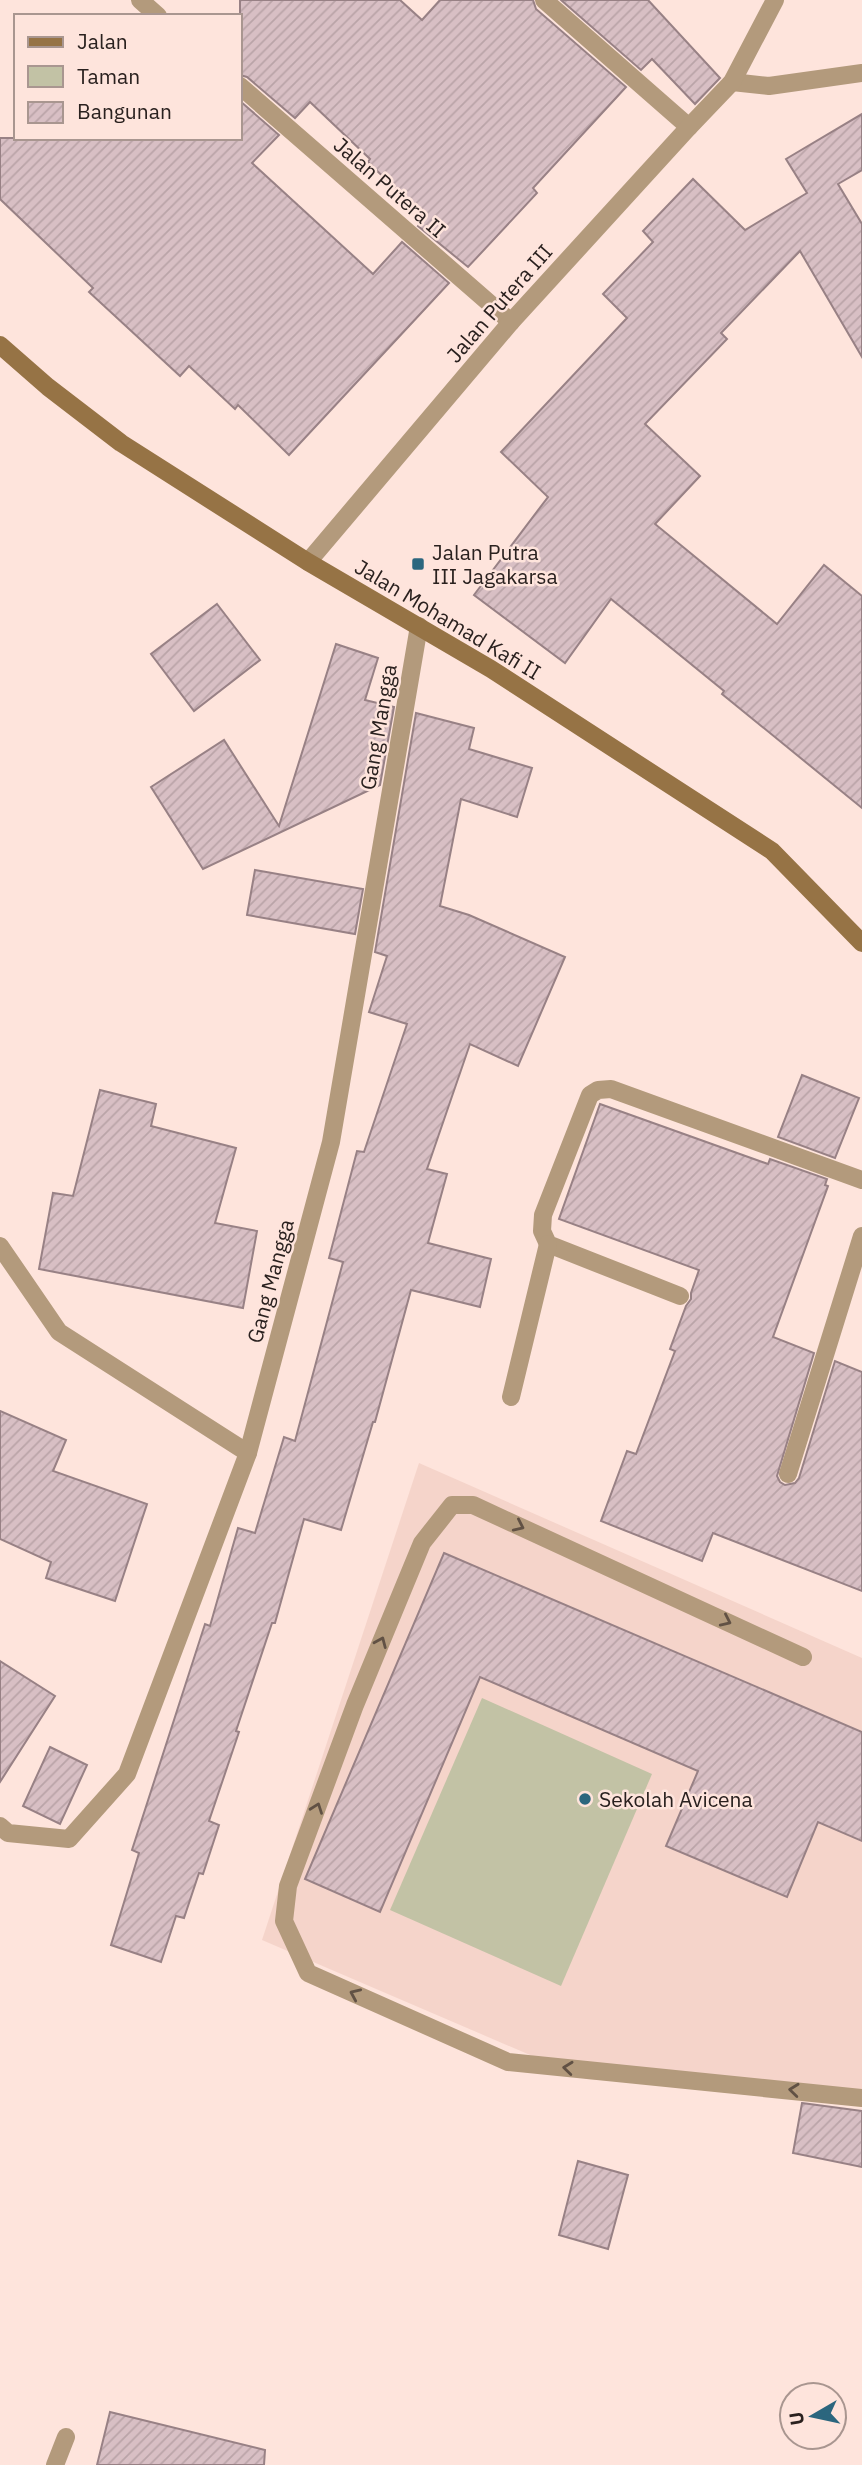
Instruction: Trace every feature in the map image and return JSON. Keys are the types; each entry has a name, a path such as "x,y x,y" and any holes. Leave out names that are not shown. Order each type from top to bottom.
{"main road":[{"name":"Jalan Mohamad Kafi II","path":"0,345 48,387 121,443 308,562 491,669 772,851 862,943"}],"street":[{"path":"140,0 156,14"},
{"path":"544,0 689,127"},
{"name":"Jalan Putera III","path":"308,562 511,322 732,82 775,0"},
{"path":"732,82 769,86 862,73"},
{"name":"Jalan Putera II","path":"242,88 511,322"},
{"name":"Gang Mangga","path":"0,1826 8,1833 69,1839 127,1774 248,1453 331,1142 419,626"},
{"path":"511,1397 548,1244 542,1231 543,1215 590,1095 597,1090 616,1091 862,1180"},
{"path":"788,1474 862,1236"},
{"path":"548,1244 680,1296"},
{"path":"0,1246 59,1332 248,1453"},
{"path":"803,1657 473,1505 452,1505 422,1543 355,1705 289,1886 284,1921 308,1973 508,2062 862,2098"},
{"path":"55,2465 66,2437"}],"shaded area":[{"name":"Sekolah Avicena","path":"419,1463 862,1658 862,2099 586,2079 262,1940"}],"green space":[{"path":"482,1698 652,1774 561,1986 390,1910"}],"building":[{"path":"240,0 400,0 422,20 440,0 533,0 536,9 626,87 533,188 537,193 468,267 418,226 425,217 368,162 370,159 310,102 295,118 242,76"},
{"path":"561,0 648,0 720,78 695,104 652,59 641,70"},
{"path":"242,103 279,135 252,163 373,274 402,242 449,283 289,455 238,405 235,409 189,366 180,376 89,292 93,288 0,199 0,138 242,140"},
{"path":"862,114 862,170 838,184 862,224 862,357 800,251 721,333 727,339 645,424 700,476 655,524 777,624 824,565 862,596 862,808 611,599 565,663 474,595 548,497 501,452 627,318 603,294 653,242 643,231 693,179 745,230 807,193 786,159"},
{"path":"217,604 260,660 194,711 151,654"},
{"path":"336,644 378,658 365,700 394,707 380,785 203,869 151,787 224,740 279,826"},
{"path":"416,713 474,728 469,749 532,768 517,817 461,799 440,906 469,915 565,957 518,1066 470,1044 427,1169 447,1174 428,1243 491,1259 480,1307 411,1290 375,1422 341,1530 304,1519 275,1623 272,1623 236,1731 239,1732 209,1821 219,1825 203,1874 199,1873 184,1918 176,1916 161,1962 111,1945 139,1853 132,1850 205,1624 210,1626 238,1528 255,1533 284,1437 295,1441 343,1262 329,1258 357,1151 364,1152 407,1024 369,1012 387,956 375,952"},
{"path":"255,870 363,889 355,934 247,915"},
{"path":"802,1075 859,1098 835,1158 778,1137"},
{"path":"100,1090 156,1104 151,1126 236,1148 215,1223 257,1231 243,1308 39,1269 53,1193 73,1196"},
{"path":"600,1104 768,1164 770,1159 827,1179 825,1185 828,1186 773,1337 814,1353 777,1476 785,1485 795,1483 799,1478 835,1361 862,1372 862,1591 713,1533 702,1561 601,1521 627,1451 636,1454 675,1351 670,1349 691,1299 699,1270 559,1219"},
{"path":"0,1411 66,1440 53,1471 147,1504 115,1601 46,1578 51,1562 0,1539"},
{"path":"444,1553 862,1732 862,1841 818,1822 787,1897 666,1846 698,1771 480,1677 380,1912 305,1879"},
{"path":"0,1661 55,1696 0,1782"},
{"path":"50,1747 87,1765 60,1824 23,1806"},
{"path":"802,2103 862,2111 862,2167 793,2153"},
{"path":"578,2161 628,2175 608,2249 559,2235"},
{"path":"110,2412 265,2450 264,2465 97,2465"}],"place":[{"name":"Jalan Putra III Jagakarsa","path":"418,564"},
{"name":"Sekolah Avicena","path":"585,1799"}]}
